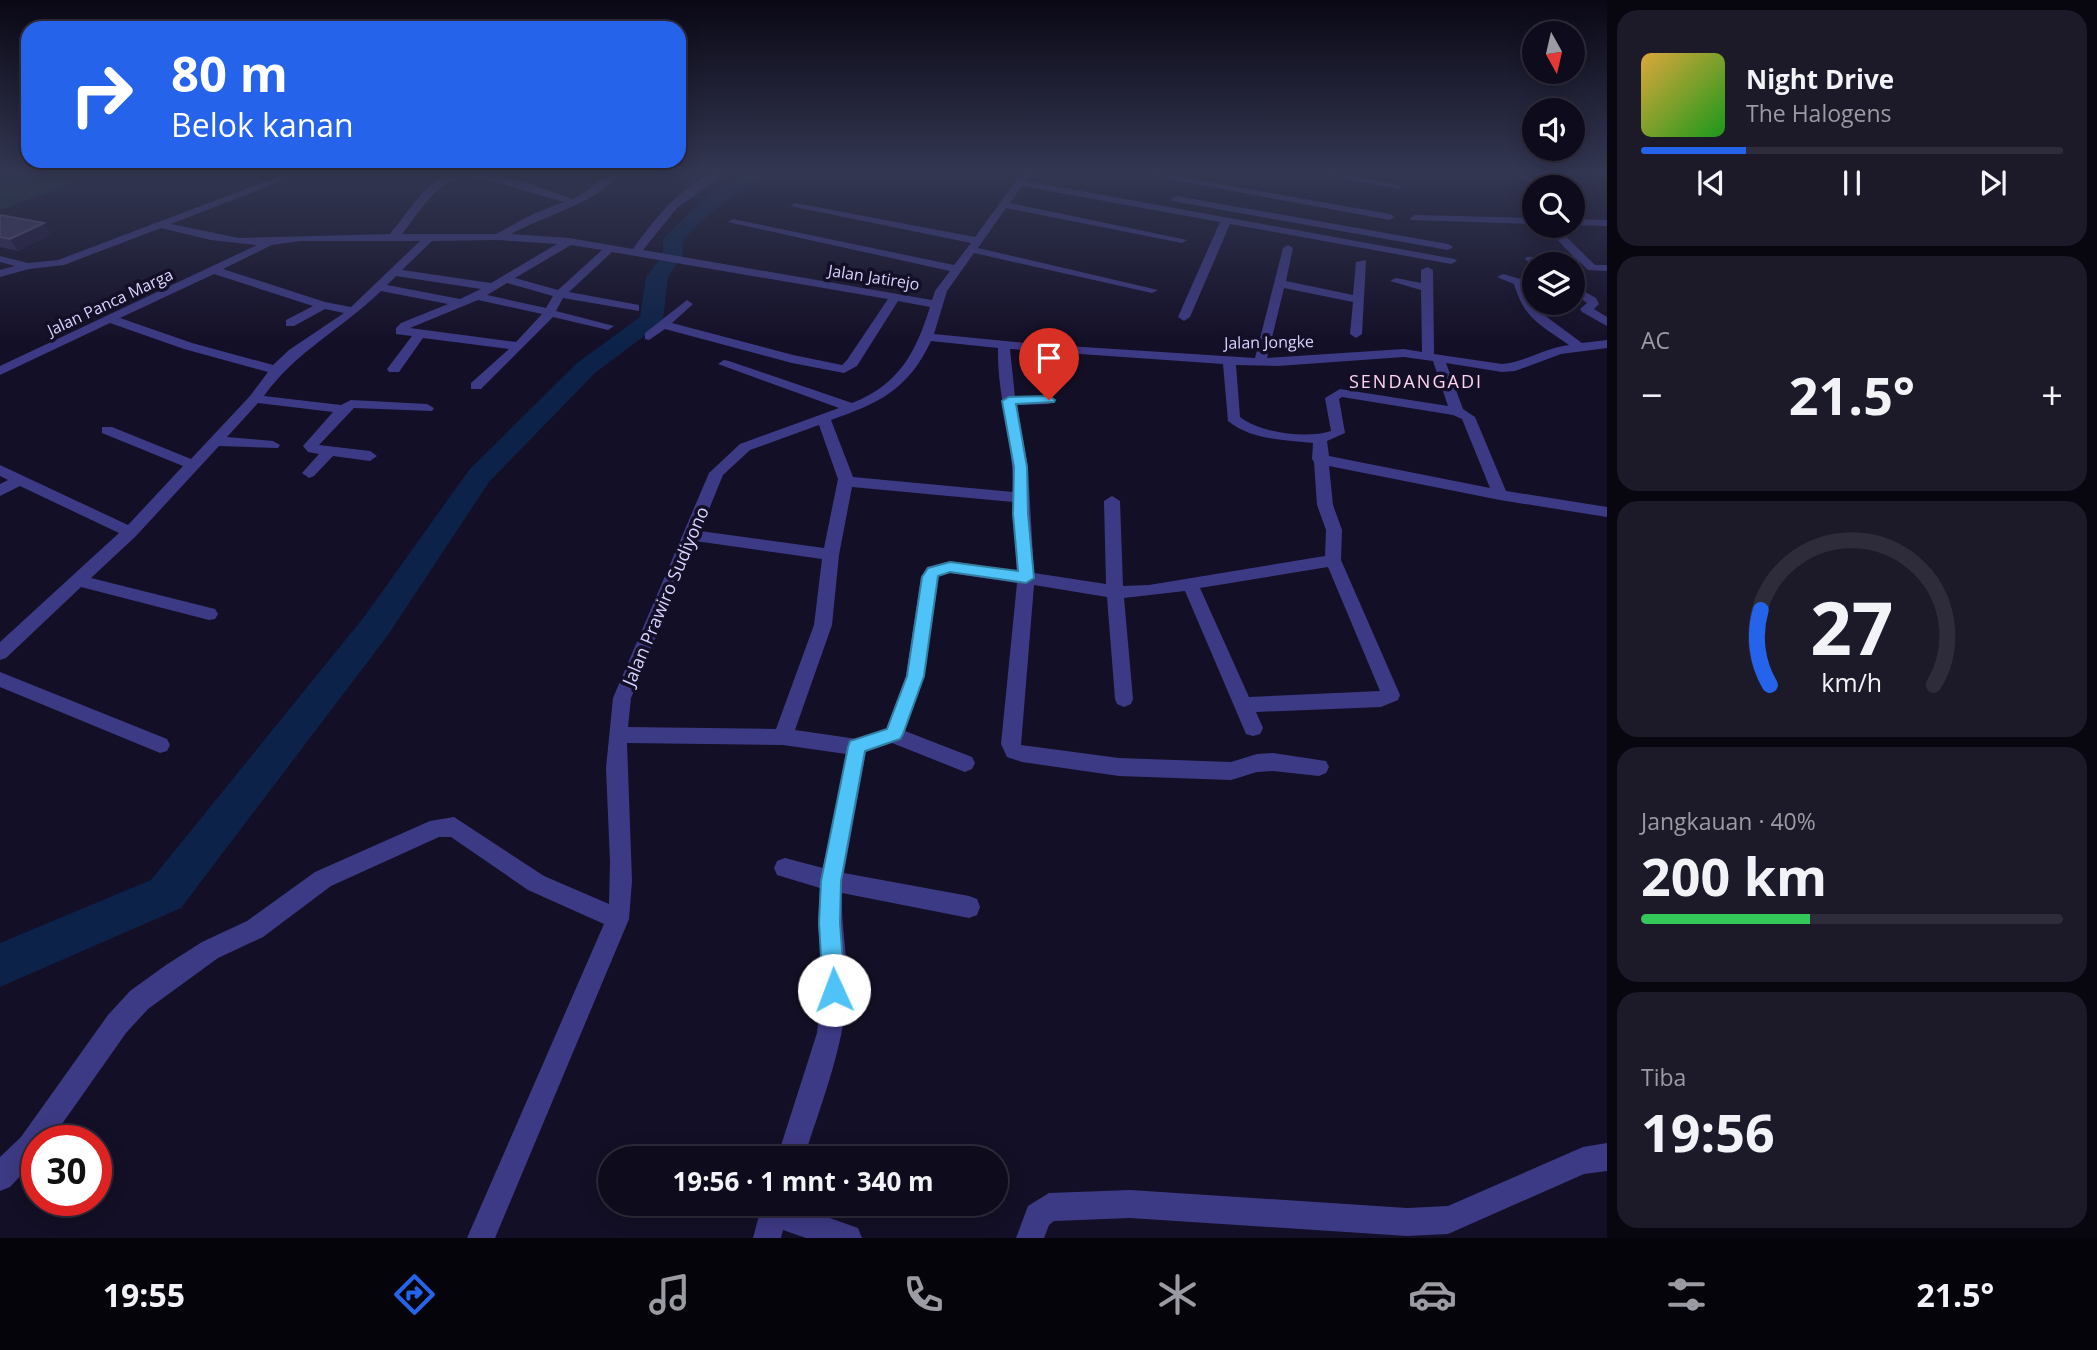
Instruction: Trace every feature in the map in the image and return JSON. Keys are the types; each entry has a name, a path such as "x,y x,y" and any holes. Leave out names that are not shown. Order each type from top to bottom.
{"street":[{"path":"0,274 75,258 151,229"},
{"path":"177,229 211,237 270,242 300,238 498,237 569,241 635,254 653,229"},
{"path":"393,238 401,229"},
{"path":"498,237 513,229"},
{"path":"765,229 956,269"},
{"path":"898,229 1152,290"},
{"name":"Jalan Prawiro Sudiyono","path":"481,1238 618,919 622,897 616,769 622,698 716,473 739,451 763,439 824,420 880,396 898,380 918,356 927,337 935,304 956,269 988,229"},
{"path":"1125,229 1182,240"},
{"path":"1184,317 1223,229"},
{"path":"1270,229 1451,261"},
{"path":"1327,229 1448,247"},
{"path":"1363,236 1364,229"},
{"path":"0,653 131,532 218,441 276,370 294,353 354,311 429,237"},
{"path":"1561,238 1576,252"},
{"path":"519,346 419,335 399,330 477,296 569,241"},
{"name":"Jalan Panca Marga","path":"0,371 270,242"},
{"path":"1260,362 1288,248"},
{"path":"476,386 519,346 549,313 560,294 609,249"},
{"name":"Jalan Jatirejo","path":"635,254 935,304"},
{"path":"0,259 28,266"},
{"path":"1585,261 1592,268 1607,268"},
{"path":"1356,334 1362,262"},
{"path":"214,270 354,311"},
{"path":"1427,270 1426,287 1433,358 1457,411"},
{"path":"392,272 494,287"},
{"path":"1503,277 1522,284"},
{"path":"506,279 560,294 635,308"},
{"path":"1396,281 1426,287"},
{"path":"1518,283 1526,306 1578,346"},
{"path":"1281,285 1358,300"},
{"path":"377,287 462,303"},
{"path":"477,296 608,326"},
{"path":"1585,296 1593,304 1586,309 1607,322"},
{"path":"664,324 792,359 844,369 852,363 895,298"},
{"path":"290,324 323,304"},
{"path":"649,336 687,304"},
{"path":"110,319 188,346 276,370"},
{"path":"394,369 419,335"},
{"name":"Jalan Jongke","path":"927,337 1229,361 1260,362 1387,352 1502,368 1515,367 1559,350 1607,344"},
{"path":"1004,345 1004,372 1021,467 1026,578 1011,744 1014,751 1119,767 1231,771 1257,763 1273,762 1319,767"},
{"path":"0,355 19,362"},
{"path":"1229,361 1233,418 1237,423 1260,431 1320,439 1338,433 1332,398 1340,393 1457,411 1468,417 1500,495"},
{"path":"723,364 853,408"},
{"path":"255,399 343,409"},
{"path":"1009,401 1049,400"},
{"path":"370,456 313,450 310,446 343,409 358,403 427,408"},
{"path":"783,737 823,625 831,555 845,481 845,474 824,420"},
{"path":"107,429 193,465"},
{"path":"1241,705 1381,699 1391,695 1333,560 1334,530 1325,505 1319,459 1320,439"},
{"path":"218,441 273,445"},
{"path":"309,473 329,452"},
{"path":"1319,459 1500,495 1607,512"},
{"path":"0,470 131,532"},
{"path":"0,491 20,479"},
{"path":"845,481 1021,498"},
{"path":"1112,501 1115,592 1124,699"},
{"path":"690,535 831,555"},
{"path":"894,734 915,676 929,577 933,572 950,567 1115,592 1149,591 1333,560"},
{"path":"80,581 209,614"},
{"path":"1190,584 1252,728"},
{"path":"0,679 160,745"},
{"path":"617,735 783,737 857,747 894,734 918,748 932,750 965,763"},
{"path":"794,1146 811,1098 831,1023 835,975 830,923 831,881 857,747"},
{"path":"0,1177 30,1146 117,1024 139,1000 201,956 255,929 323,879 436,828 454,827 536,883 618,919"},
{"path":"785,869 831,881 969,907"},
{"path":"1030,1238 1038,1216 1049,1207 1130,1205 1281,1212 1409,1230 1448,1220 1583,1161 1607,1157"},
{"path":"772,1218 848,1238"}],"building":[{"path":"0,229 32,229 10,239 0,237"}],"waterway":[{"path":"0,965 166,894 376,626 479,476 586,368 651,320 657,277 673,255 673,240 683,229"}],"district":[{"name":"SENDANGADI","path":"1416,381"}],"route":[{"path":"834,990 830,923 831,881 857,747 894,734 915,676 929,577 933,572 938,568 950,567 1026,578 1021,514 1021,467 1009,401 1049,400"}]}
